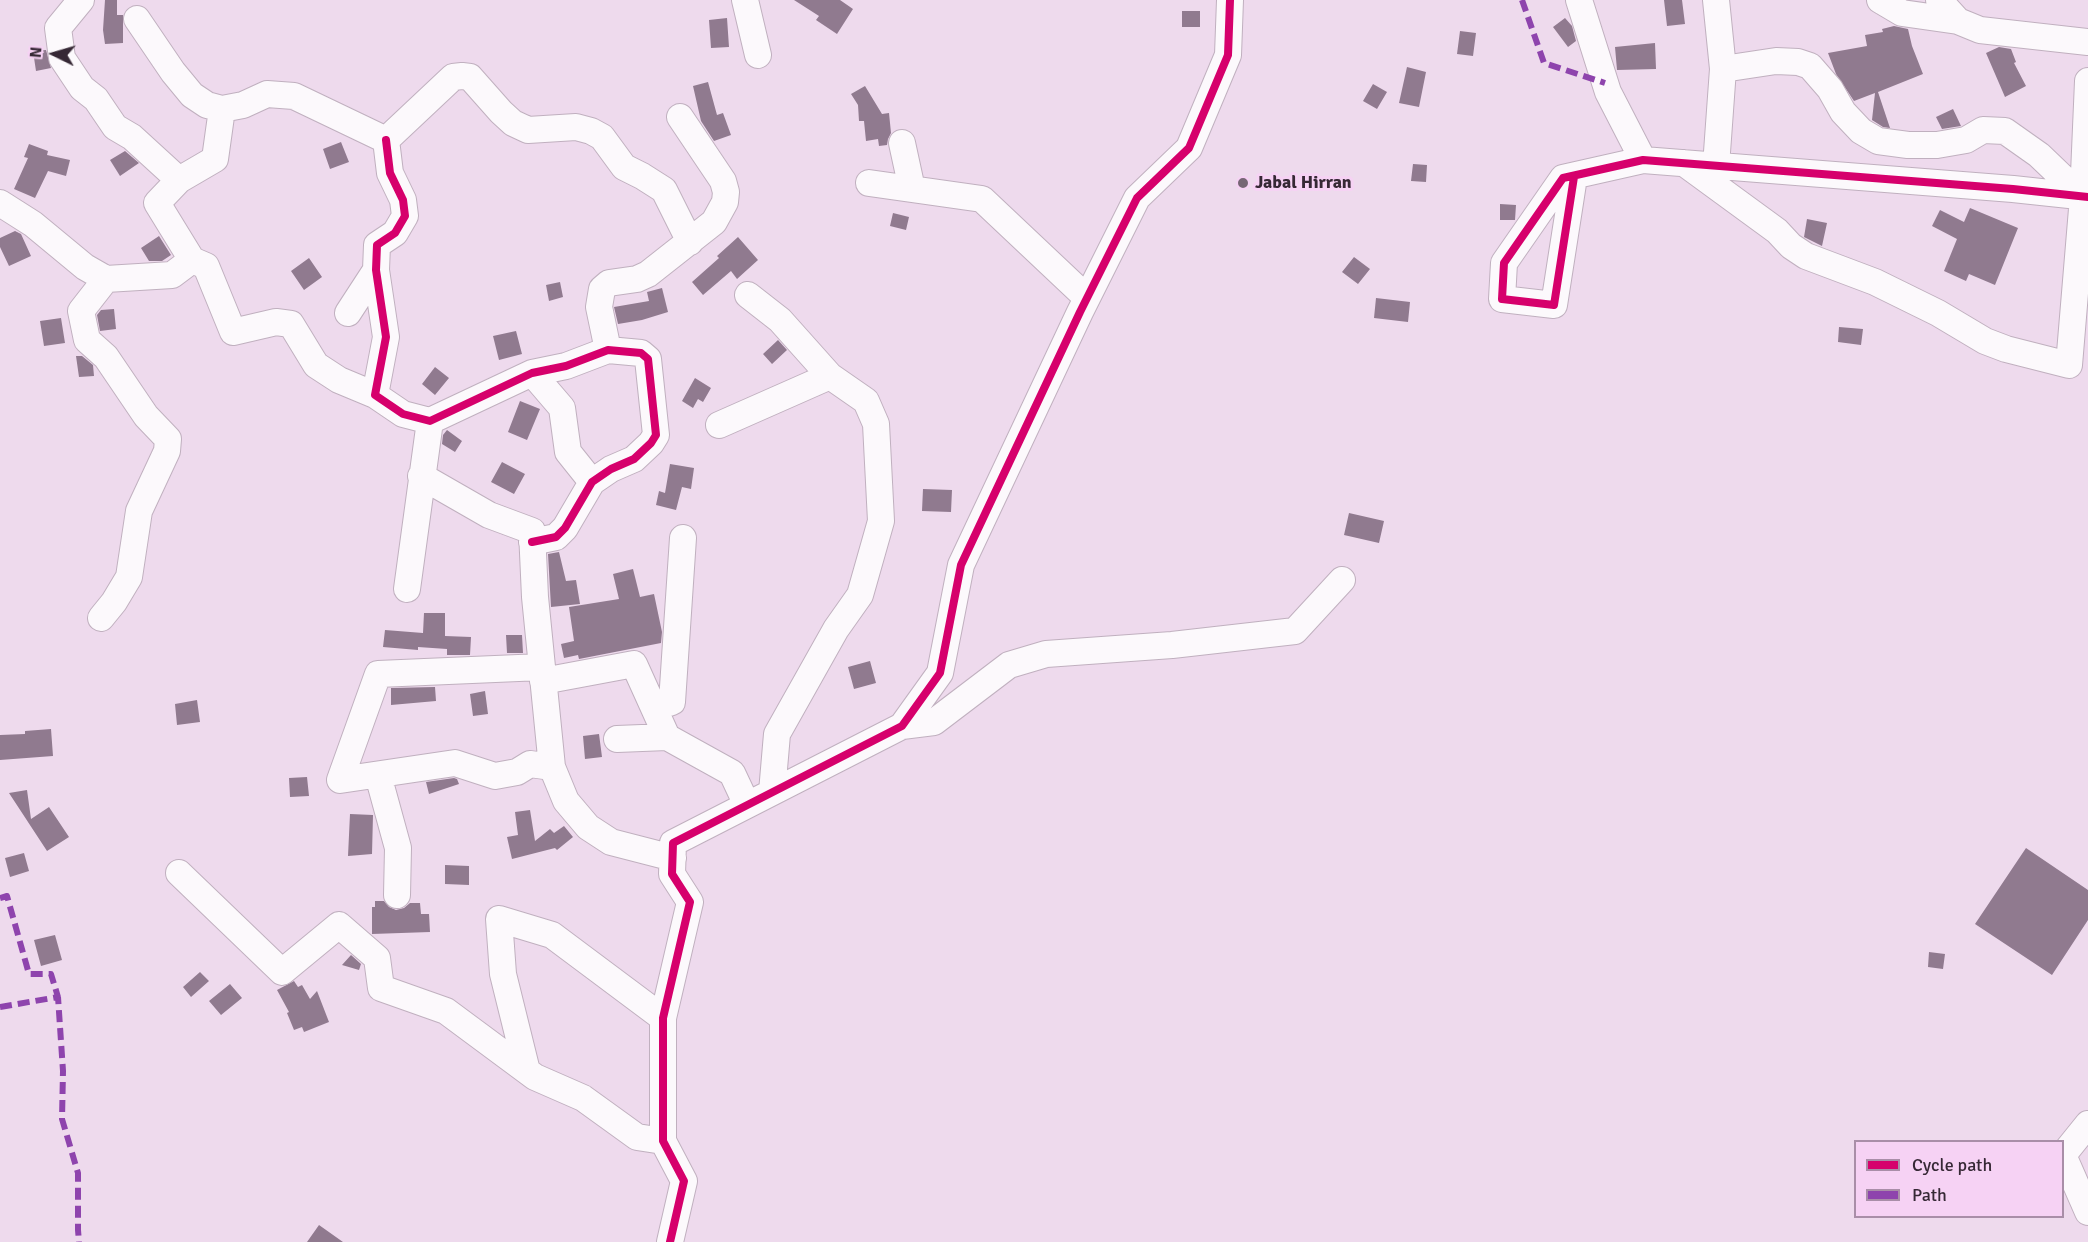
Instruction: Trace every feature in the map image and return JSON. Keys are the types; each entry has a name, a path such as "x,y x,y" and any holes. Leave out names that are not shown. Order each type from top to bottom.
{"street":[{"path":"81,0 58,28 62,58 82,88 96,99 115,127 132,137 179,180"},
{"path":"746,0 758,55"},
{"path":"902,726 940,673 961,564 1087,298 1137,198 1189,148 1228,55 1230,0"},
{"path":"1579,0 1608,92 1643,160"},
{"path":"1716,0 1723,69 1716,166"},
{"path":"1880,0 1902,13 1958,21 1980,30 2088,42"},
{"path":"1939,0 1958,21"},
{"path":"137,18 173,72 192,95 207,105 222,109 243,105 267,94 294,96 386,140"},
{"path":"1723,69 1776,61 1798,62 1810,66 1830,89 1843,112 1861,131 1878,141 1908,145 1937,145 1966,140 1983,129 2005,131 2039,155 2085,197"},
{"path":"386,140 453,77 470,77 513,123 528,130 576,127 602,137 624,167 664,190 690,242"},
{"path":"1684,163 1777,231 1791,246 1806,256 1875,282 1938,313 1967,332 1985,340 2069,365 2085,197 2088,81"},
{"path":"222,109 215,159 179,180 157,203 192,260 206,266 234,332 276,322 291,324 316,365 339,380 375,395 403,414 430,421 532,373 566,366 608,350 640,353 648,359 656,435 651,443 639,455 611,469 592,482 565,528 556,537 532,542"},
{"path":"608,350 599,307 602,289 609,283 637,279 648,274 714,222 722,211 726,192 723,181 680,117"},
{"path":"375,395 387,337 376,270 376,245 395,233 405,216 403,200 390,173 386,140"},
{"path":"902,143 912,189"},
{"path":"1574,177 1554,305 1502,299 1504,263 1563,178 1643,160 2013,189 2085,197"},
{"path":"869,183 982,199 1087,298"},
{"path":"0,203 33,224 85,267 106,279 172,274 192,260"},
{"path":"348,313 376,270"},
{"path":"101,618 129,577 139,511 167,451 168,439 146,416 106,357 87,340 81,311 106,279"},
{"path":"748,295 780,320 830,376 866,401 876,424 881,521 860,595 836,629 777,734 772,792"},
{"path":"532,373 562,408 568,452 592,482"},
{"path":"719,424 830,376"},
{"path":"407,589 430,421"},
{"path":"421,476 489,515 532,531 535,597 552,767 566,801 588,827 611,842 673,858"},
{"path":"654,708 672,702 683,538"},
{"path":"670,1242 684,1181 663,1142 663,1018 690,902 672,874 673,843 902,726 934,722 1009,665 1046,654 1172,645 1295,631 1342,580"},
{"path":"552,767 530,764 517,772 495,776 455,764 340,780 378,674 542,674 634,664 667,737"},
{"path":"617,739 667,737 732,774 747,805"},
{"path":"378,775 398,848 397,895"},
{"path":"179,873 282,972 339,925 377,958 381,988 446,1011 535,1077 583,1098 637,1137 663,1142"},
{"path":"526,1071 503,974 499,919 552,935 663,1018"},
{"path":"2064,1153 2088,1124"},
{"path":"2064,1159 2088,1212"}],"building":[{"path":"105,0 117,0 117,15 123,15 123,43 105,44 103,30"},
{"path":"794,0 840,0 853,9 837,34 816,20 819,16"},
{"path":"1664,0 1682,0 1685,24 1667,26"},
{"path":"1182,11 1200,11 1200,27 1182,27"},
{"path":"727,18 729,47 711,48 709,20"},
{"path":"1565,18 1572,26 1576,41 1568,47 1553,27"},
{"path":"1894,26 1908,29 1923,74 1878,92 1890,128 1883,127 1872,120 1875,93 1854,101 1836,74 1828,53 1867,46 1865,35 1883,32 1882,29"},
{"path":"1460,31 1476,33 1473,56 1457,54"},
{"path":"1655,43 1656,69 1617,70 1615,47"},
{"path":"1999,47 2011,49 2016,62 2014,63 2026,86 2005,97 1986,53"},
{"path":"46,50 51,68 36,71 33,51"},
{"path":"1407,67 1426,72 1419,107 1399,103"},
{"path":"708,82 717,115 723,113 731,135 714,141 701,121 693,86"},
{"path":"1373,84 1387,92 1377,109 1363,101"},
{"path":"865,86 882,114 889,113 891,133 887,145 879,146 878,139 866,141 864,121 859,121 858,105 851,94"},
{"path":"1953,109 1961,126 1942,129 1936,117"},
{"path":"341,142 349,162 330,169 323,149"},
{"path":"29,144 48,151 47,155 70,160 66,176 48,171 35,198 14,189 28,158 24,157"},
{"path":"125,151 139,163 120,176 110,160"},
{"path":"1413,164 1427,165 1426,182 1411,181"},
{"path":"1500,204 1516,205 1515,220 1500,220"},
{"path":"1970,208 2018,228 1995,285 1969,274 1966,281 1944,271 1957,239 1932,226 1940,210 1964,222"},
{"path":"893,213 909,217 906,230 890,226"},
{"path":"1807,219 1827,223 1822,246 1804,237"},
{"path":"15,231 21,234 31,256 9,266 0,247 0,238"},
{"path":"159,236 171,255 162,261 149,261 141,248"},
{"path":"738,237 758,260 737,279 731,271 703,295 692,282"},
{"path":"1354,257 1370,269 1358,284 1342,272"},
{"path":"309,258 322,277 304,290 291,271"},
{"path":"560,282 563,297 549,301 546,285"},
{"path":"662,288 668,312 618,324 614,307 649,301 647,292"},
{"path":"1376,298 1410,302 1408,322 1374,318"},
{"path":"114,309 116,329 100,331 97,315 101,310"},
{"path":"61,318 65,343 44,346 40,321"},
{"path":"1839,327 1863,329 1861,345 1838,342"},
{"path":"516,331 522,354 499,360 493,336"},
{"path":"778,340 787,350 772,364 763,354"},
{"path":"76,356 82,356 93,365 94,376 79,377"},
{"path":"435,367 449,378 435,395 422,384"},
{"path":"695,378 711,388 703,402 698,399 693,408 682,401"},
{"path":"520,401 540,409 527,440 508,432"},
{"path":"447,430 462,441 455,452 442,444 443,435"},
{"path":"502,462 525,474 514,494 491,482"},
{"path":"670,464 694,468 691,489 682,487 676,510 656,505 659,491 665,493"},
{"path":"923,489 952,490 951,512 922,511"},
{"path":"1349,513 1384,521 1379,543 1344,535"},
{"path":"559,552 566,581 576,580 580,604 551,607 548,554"},
{"path":"633,569 640,597 654,594 662,632 661,643 579,659 578,655 564,658 561,644 574,641 569,607 619,599 613,574"},
{"path":"424,613 445,613 445,636 471,637 470,655 447,655 447,649 418,647 418,650 383,647 385,630 423,633"},
{"path":"506,635 522,635 523,653 507,653"},
{"path":"870,661 876,683 854,689 848,667"},
{"path":"435,687 436,701 391,705 391,688"},
{"path":"485,691 488,714 473,716 470,694"},
{"path":"197,700 200,722 177,725 175,704"},
{"path":"51,729 53,756 0,760 0,735 25,734 25,731"},
{"path":"599,734 602,757 585,759 583,736"},
{"path":"307,777 309,796 290,797 289,778"},
{"path":"454,778 459,784 429,794 426,782"},
{"path":"27,790 31,819 49,807 69,837 47,851 9,793"},
{"path":"530,810 535,841 550,829 554,833 564,826 573,837 557,850 555,848 512,859 507,837 518,835 515,812"},
{"path":"350,814 373,815 372,854 348,856"},
{"path":"2026,848 2088,890 2088,920 2052,975 1975,924"},
{"path":"24,853 29,871 10,877 5,858"},
{"path":"445,865 469,866 469,885 445,884"},
{"path":"375,901 384,901 396,910 410,903 420,903 421,914 429,914 430,932 372,934 372,907 375,907"},
{"path":"55,935 62,960 41,966 34,940"},
{"path":"1929,952 1945,954 1943,969 1928,967"},
{"path":"351,955 361,964 359,970 342,965"},
{"path":"200,972 209,981 191,997 183,987"},
{"path":"294,981 298,987 302,985 310,999 317,991 329,1022 304,1032 302,1027 294,1030 287,1013 289,1012 277,990"},
{"path":"230,984 242,998 221,1015 209,1001"},
{"path":"319,1225 343,1242 307,1242"}],"marked path":[{"path":"1522,0 1544,63 1605,83"},
{"path":"0,898 7,896 29,974 51,974 58,997"},
{"path":"0,1007 58,997 63,1071 62,1119 78,1173 79,1242"}],"cycle path":[{"path":"670,1242 684,1181 663,1141 663,1018 690,902 672,874 673,843 902,726 940,673 961,565 1080,312 1137,198 1189,148 1228,55 1230,0"},
{"path":"386,140 390,173 403,200 405,216 395,233 377,245 376,270 386,337 375,395 403,414 430,421 532,373 566,366 608,350 641,353 648,359 656,435 651,443 634,459 611,469 592,482 565,528 556,537 532,542"},
{"path":"1574,177 1554,305 1502,299 1504,263 1563,178 1643,160 2088,197"}],"place":[{"name":"Jabal Hirran","path":"1243,183"}]}
